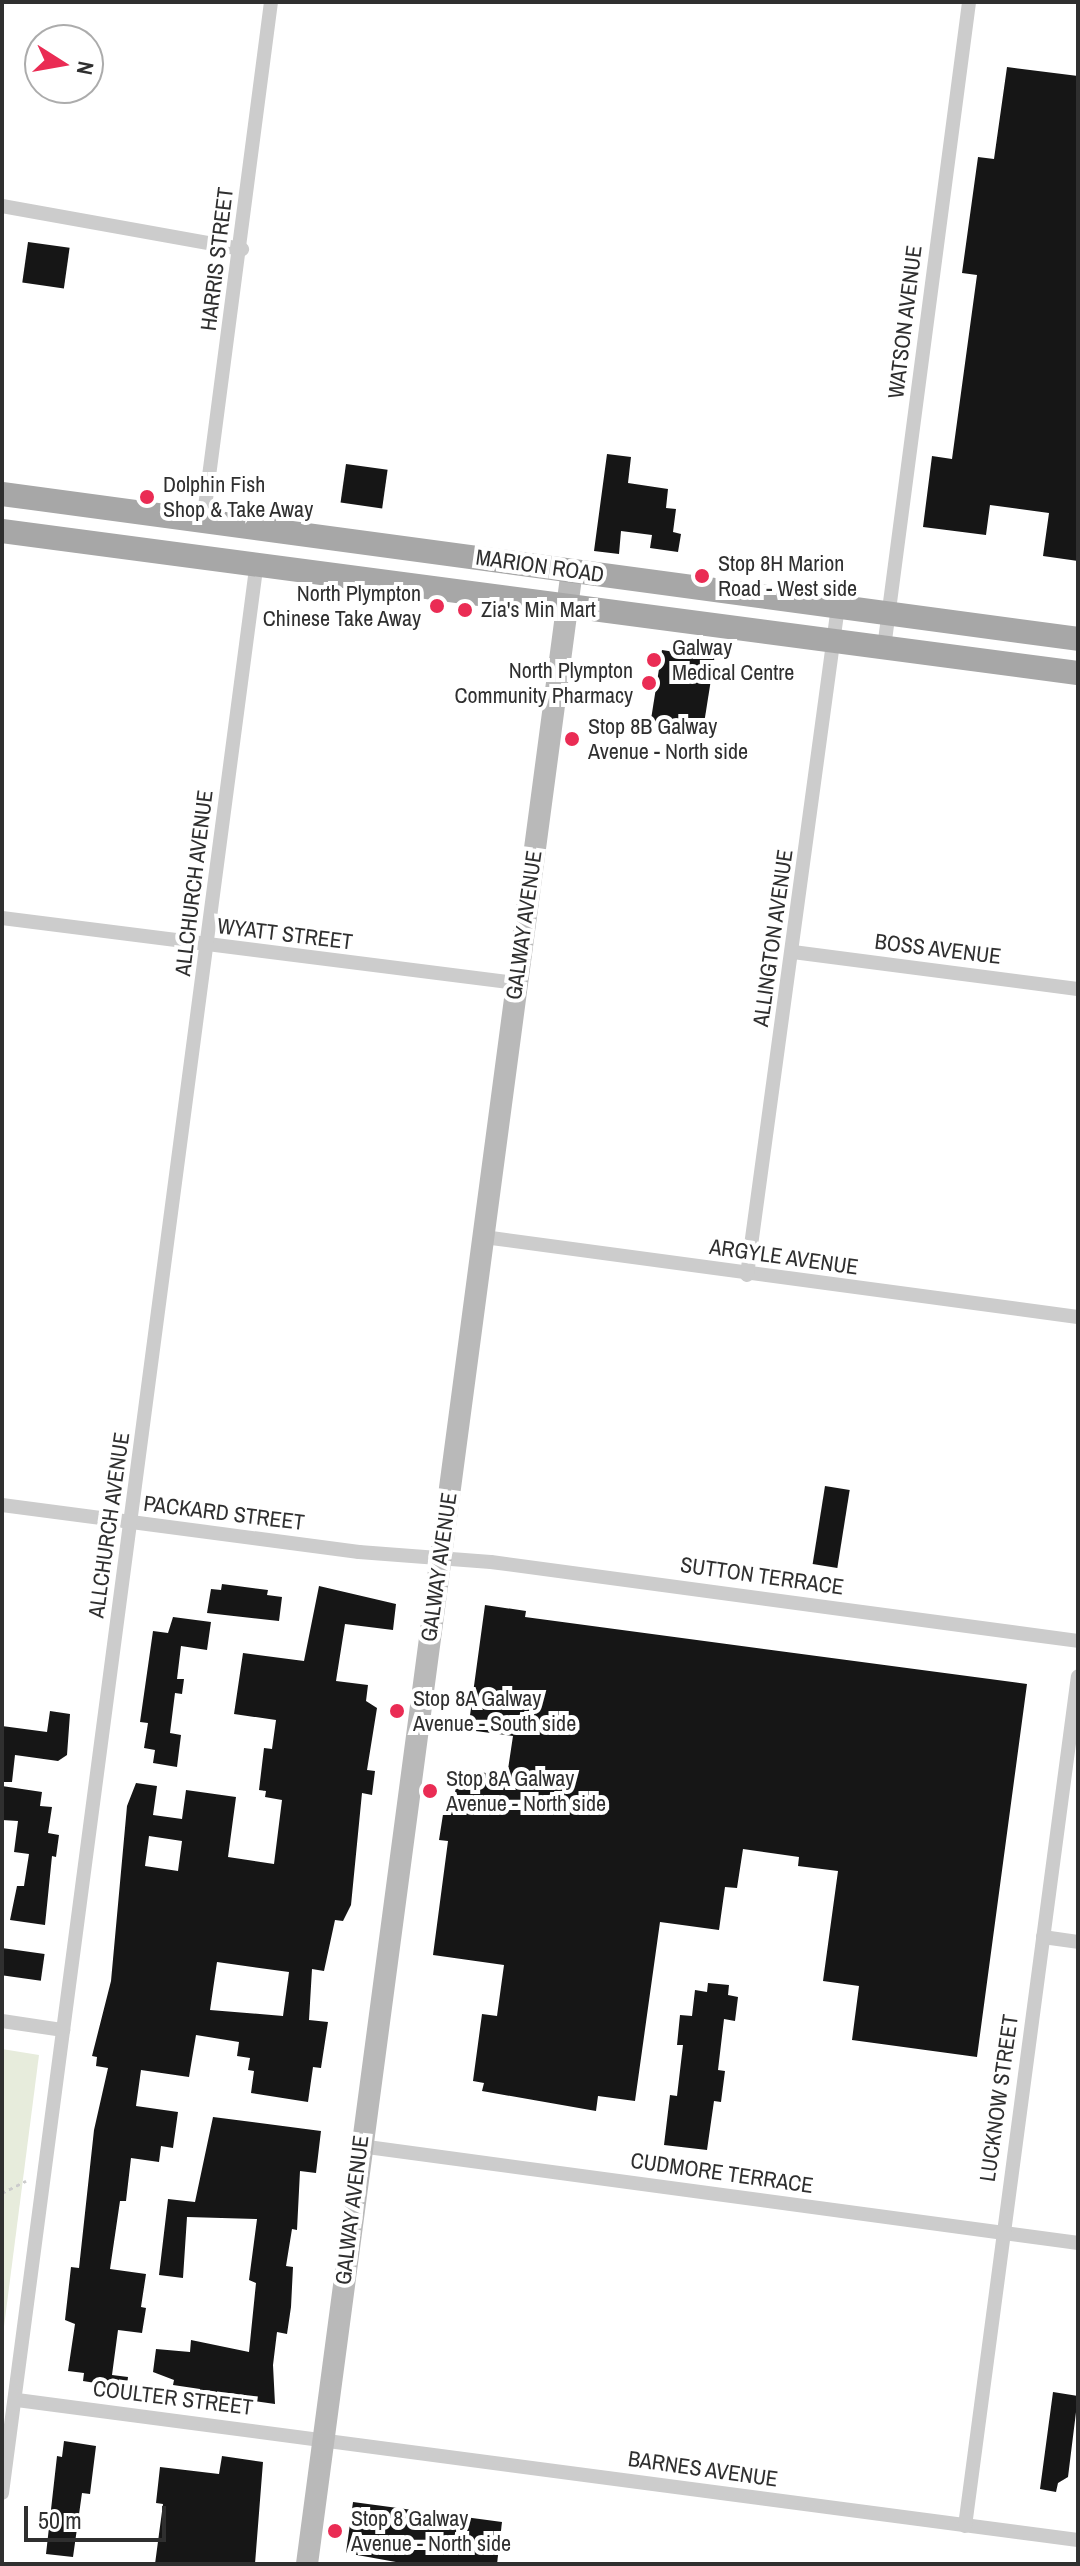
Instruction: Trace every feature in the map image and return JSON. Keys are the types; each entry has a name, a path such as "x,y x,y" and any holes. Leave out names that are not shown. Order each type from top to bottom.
{"main road":[{"name":"MARION ROAD","path":"2,494 1078,639"},
{"name":"MARION ROAD","path":"2,531 257,562 1078,673"}],"street":[{"name":"HARRIS STREET","path":"203,522 242,249 271,2"},
{"name":"WATSON AVENUE","path":"884,648 969,2"},
{"path":"2,206 242,249"},
{"name":"ALLCHURCH AVENUE","path":"2,2493 17,2400 257,562"},
{"name":"GALWAY AVENUE","path":"307,2564 360,2146 572,571"},
{"name":"ALLINGTON AVENUE","path":"747,1275 838,606"},
{"name":"WYATT STREET","path":"2,918 208,947 516,983"},
{"name":"BOSS AVENUE","path":"793,952 1078,989"},
{"name":"ARGYLE AVENUE","path":"484,1237 747,1275 1078,1317"},
{"name":"PACKARD STREET","path":"2,1505 440,1559"},
{"name":"SUTTON TERRACE","path":"440,1559 1078,1641"},
{"name":"LUCKNOW STREET","path":"965,2526 1078,1676"},
{"path":"1043,1937 1078,1942"},
{"path":"2,2021 63,2030"},
{"name":"CUDMORE TERRACE","path":"360,2146 1078,2243"},
{"name":"COULTER STREET","path":"17,2400 323,2440"},
{"name":"BARNES AVENUE","path":"323,2440 1078,2540"}],"path":[{"path":"2,2193 26,2181"}],"green space":[{"path":"2,2049 39,2055 2,2342"}],"building":[{"path":"1007,67 1078,76 1078,561 1043,556 1049,513 990,505 986,535 923,527 932,456 952,459 977,275 962,273 978,157 994,159"},
{"path":"28,242 70,248 64,288 22,283"},
{"path":"607,454 631,457 628,483 668,489 666,508 676,509 673,532 681,534 678,552 650,548 652,535 621,531 619,554 594,551"},
{"path":"346,464 388,470 382,508 341,503"},
{"path":"662,650 714,658 703,730 651,722"},
{"path":"825,1486 850,1490 837,1568 813,1564"},
{"path":"222,1584 268,1590 267,1595 282,1597 279,1621 207,1613 211,1589 221,1590"},
{"path":"319,1586 396,1604 393,1630 345,1624 336,1681 368,1685 366,1701 377,1708 367,1770 375,1771 372,1795 362,1793 351,1905 343,1921 335,1920 324,1971 312,1969 309,2020 328,2022 321,2068 313,2067 308,2102 251,2093 254,2071 248,2070 250,2058 237,2056 239,2042 196,2035 189,2077 141,2070 136,2106 178,2112 173,2148 161,2146 159,2162 131,2158 126,2201 120,2201 110,2269 146,2274 141,2307 146,2308 142,2333 118,2330 112,2375 128,2377 126,2394 108,2392 108,2385 83,2381 84,2373 68,2371 75,2324 65,2320 71,2267 79,2268 94,2130 108,2068 96,2066 97,2057 92,2056 111,1981 127,1806 136,1783 157,1786 153,1815 182,1819 186,1790 236,1797 228,1857 274,1864 282,1800 265,1797 266,1791 259,1790 264,1748 272,1749 276,1720 234,1714 243,1653 304,1661","holes":["149,1836 182,1841 178,1871 145,1866","217,1962 289,1972 283,2016 210,2010"]},
{"path":"485,1605 526,1611 525,1617 1027,1684 977,2057 852,2040 859,1986 823,1981 838,1871 798,1866 799,1857 743,1849 737,1888 725,1887 719,1930 660,1922 635,2101 598,2096 596,2111 482,2091 484,2083 473,2081 482,2014 497,2016 504,1965 433,1955 448,1841 439,1840 444,1808 453,1809 458,1769 507,1776 513,1736 468,1730"},
{"path":"173,1617 211,1622 207,1650 181,1646 177,1679 184,1679 182,1694 175,1693 170,1733 181,1735 177,1767 153,1763 155,1750 144,1748 148,1723 140,1722 153,1631 168,1633"},
{"path":"50,1711 70,1714 67,1755 58,1761 15,1755 12,1782 2,1782 2,1726 47,1732"},
{"path":"2,1786 42,1792 40,1806 52,1807 48,1833 59,1835 56,1857 52,1856 45,1925 10,1920 17,1886 24,1886 29,1854 14,1852 18,1821 2,1820"},
{"path":"2,1948 45,1954 41,1981 2,1975"},
{"path":"708,1983 729,1985 728,1995 738,1997 735,2021 724,2019 718,2070 725,2071 721,2102 714,2101 707,2150 664,2145 670,2095 677,2096 683,2045 677,2045 680,2015 692,2016 695,1990 707,1992"},
{"path":"213,2117 321,2131 316,2173 300,2171 297,2230 292,2229 286,2266 293,2267 291,2307 287,2334 277,2332 273,2365 275,2404 217,2396 216,2405 199,2403 200,2389 173,2385 174,2380 153,2372 156,2349 190,2352 191,2340 249,2352 256,2283 249,2280 257,2219 187,2217 183,2278 159,2275 168,2199 195,2202"},
{"path":"1053,2392 1078,2396 1068,2477 1058,2483 1056,2492 1040,2489"},
{"path":"64,2441 96,2446 90,2494 82,2493 73,2557 46,2554 57,2456 62,2457"},
{"path":"222,2456 263,2462 255,2564 155,2564 163,2504 156,2503 160,2467 219,2474"},
{"path":"353,2502 502,2522 497,2564 407,2564 346,2553"}],"place":[{"name":"Dolphin Fish Shop & Take Away","path":"147,497"},
{"name":"Stop 8H Marion Road - West side","path":"702,576"},
{"name":"North Plympton Chinese Take Away","path":"437,606"},
{"name":"Zia's Min Mart","path":"465,610"},
{"name":"Galway Medical Centre","path":"654,660"},
{"name":"North Plympton Community Pharmacy","path":"649,683"},
{"name":"Stop 8B Galway Avenue - North side","path":"572,739"},
{"name":"Stop 8A Galway Avenue - South side","path":"397,1711"},
{"name":"Stop 8A Galway Avenue - North side","path":"430,1791"},
{"name":"Stop 8 Galway Avenue - North side","path":"335,2531"}]}
